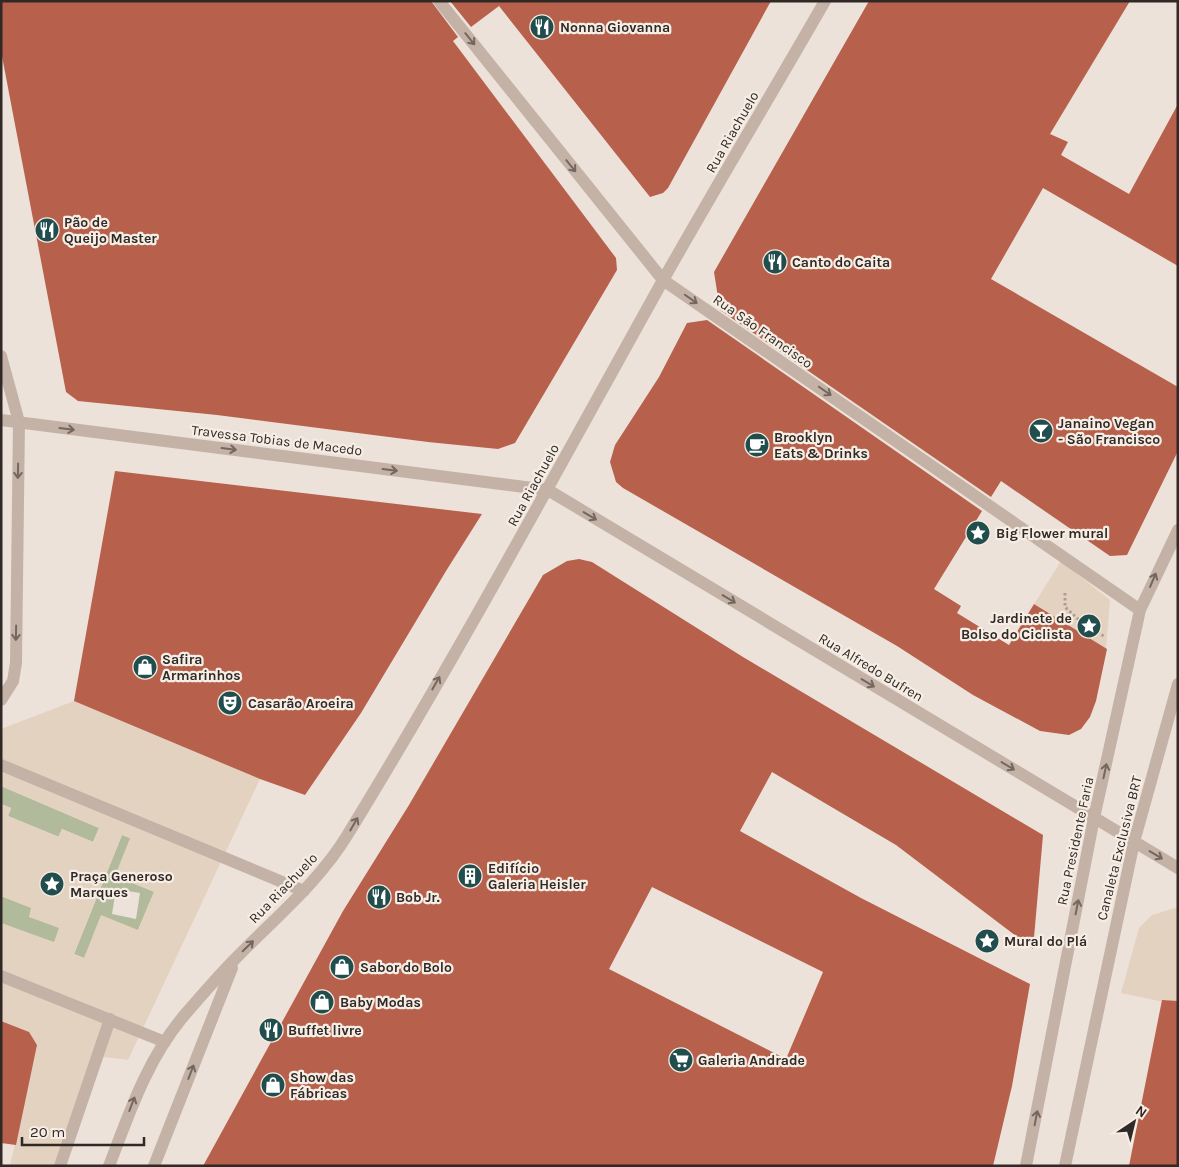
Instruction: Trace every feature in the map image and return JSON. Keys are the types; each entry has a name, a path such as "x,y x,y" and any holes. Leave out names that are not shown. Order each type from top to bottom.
{"street":[{"name":"Rua São Francisco","path":"439,1 663,280 1140,610"},
{"name":"Rua Riachuelo","path":"108,1166 137,1092 150,1066 181,1019 235,959 304,891 347,837 548,490 663,280 825,1"},
{"path":"1,356 19,422 16,663 13,681 1,700"},
{"name":"Travessa Tobias de Macedo","path":"1,420 548,490"},
{"name":"Rua Alfredo Bufren","path":"548,490 1178,868"},
{"name":"Rua Presidente Faria","path":"1026,1166 1094,818 1140,610 1178,530"},
{"name":"Canaleta Exclusiva BRT","path":"1065,1166 1134,842 1178,684"},
{"path":"1,765 304,891"},
{"name":"Rua Riachuelo","path":"154,1166 235,959"},
{"path":"1,976 165,1042"},
{"path":"60,1166 110,1019"}],"path":[{"path":"1076,565 1065,583 1065,607 1079,620 1131,653"}],"green space":[{"path":"1,786 99,828 93,842 62,829 59,837 8,816 11,808 1,804"},
{"path":"122,835 130,838 154,892 138,930 84,958 74,954","holes":["116,889 140,893 136,919 112,914"]},
{"path":"1,896 32,908 60,928 54,943 1,923"}],"shaded area":[{"name":"Jardinete de Bolso do Ciclista","path":"1061,561 1110,600 1106,649 1034,604"},
{"name":"Praça Generoso Marques","path":"74,701 260,779 128,1060 97,1056 60,1166 10,1166 37,1045 28,1032 1,1021 1,923 54,942 59,928 29,917 31,908 1,896 1,804 11,808 8,816 58,837 62,829 93,842 99,828 1,786 1,729","holes":["122,835 130,838 115,876 154,892 138,930 101,915 84,958 74,954"]},
{"path":"1178,907 1178,1005 1121,993 1139,928 1152,915"}],"building":[{"path":"1,1 431,1 458,37 453,41 616,258 617,270 515,443 498,449 428,442 217,415 78,401 66,392 1,51"},
{"path":"450,1 771,1 668,188 663,193 650,197 499,6 471,27"},
{"path":"869,1 1130,1 1050,134 1068,142 1061,155 1129,194 1178,104 1178,266 1043,188 991,279 1178,387 1178,451 1127,555 1110,556 1001,481 991,497 720,310 714,272"},
{"path":"707,320 982,511 934,589 961,606 957,613 1009,645 1034,604 1107,649 1096,701 1090,717 1081,729 1069,735 1040,731 973,695 897,646 623,488 616,482 610,462 615,445 659,377 687,323"},
{"path":"115,471 482,514 361,713 305,795 260,779 74,701"},
{"path":"579,559 592,562 743,657 1043,835 1033,949 896,845 772,772 740,831 861,898 1030,984 1012,1086 993,1166 203,1166 343,911 409,805 543,575 567,561","holes":["652,887 823,972 786,1059 609,969"]},
{"path":"1162,1000 1178,1001 1178,1166 1129,1166"},
{"path":"1,1021 29,1032 37,1045 16,1145 1,1143"}],"place":[{"name":"Nonna Giovanna","path":"542,27"},
{"name":"Pão de Queijo Master","path":"47,230"},
{"name":"Canto do Caita","path":"775,262"},
{"name":"Janaino Vegan - São Francisco","path":"1041,431"},
{"name":"Brooklyn Eats & Drinks","path":"757,445"},
{"name":"Big Flower mural","path":"978,533"},
{"name":"Jardinete de Bolso do Ciclista","path":"1089,626"},
{"name":"Safira Armarinhos","path":"145,667"},
{"name":"Casarão Aroeira","path":"230,703"},
{"name":"Edifício Galeria Heisler","path":"470,876"},
{"name":"Praça Generoso Marques","path":"52,884"},
{"name":"Bob Jr.","path":"379,897"},
{"name":"Mural do Plá","path":"987,941"},
{"name":"Sabor do Bolo","path":"342,967"},
{"name":"Baby Modas","path":"322,1002"},
{"name":"Buffet livre","path":"271,1030"},
{"name":"Galeria Andrade","path":"681,1060"},
{"name":"Show das Fábricas","path":"273,1085"}]}
